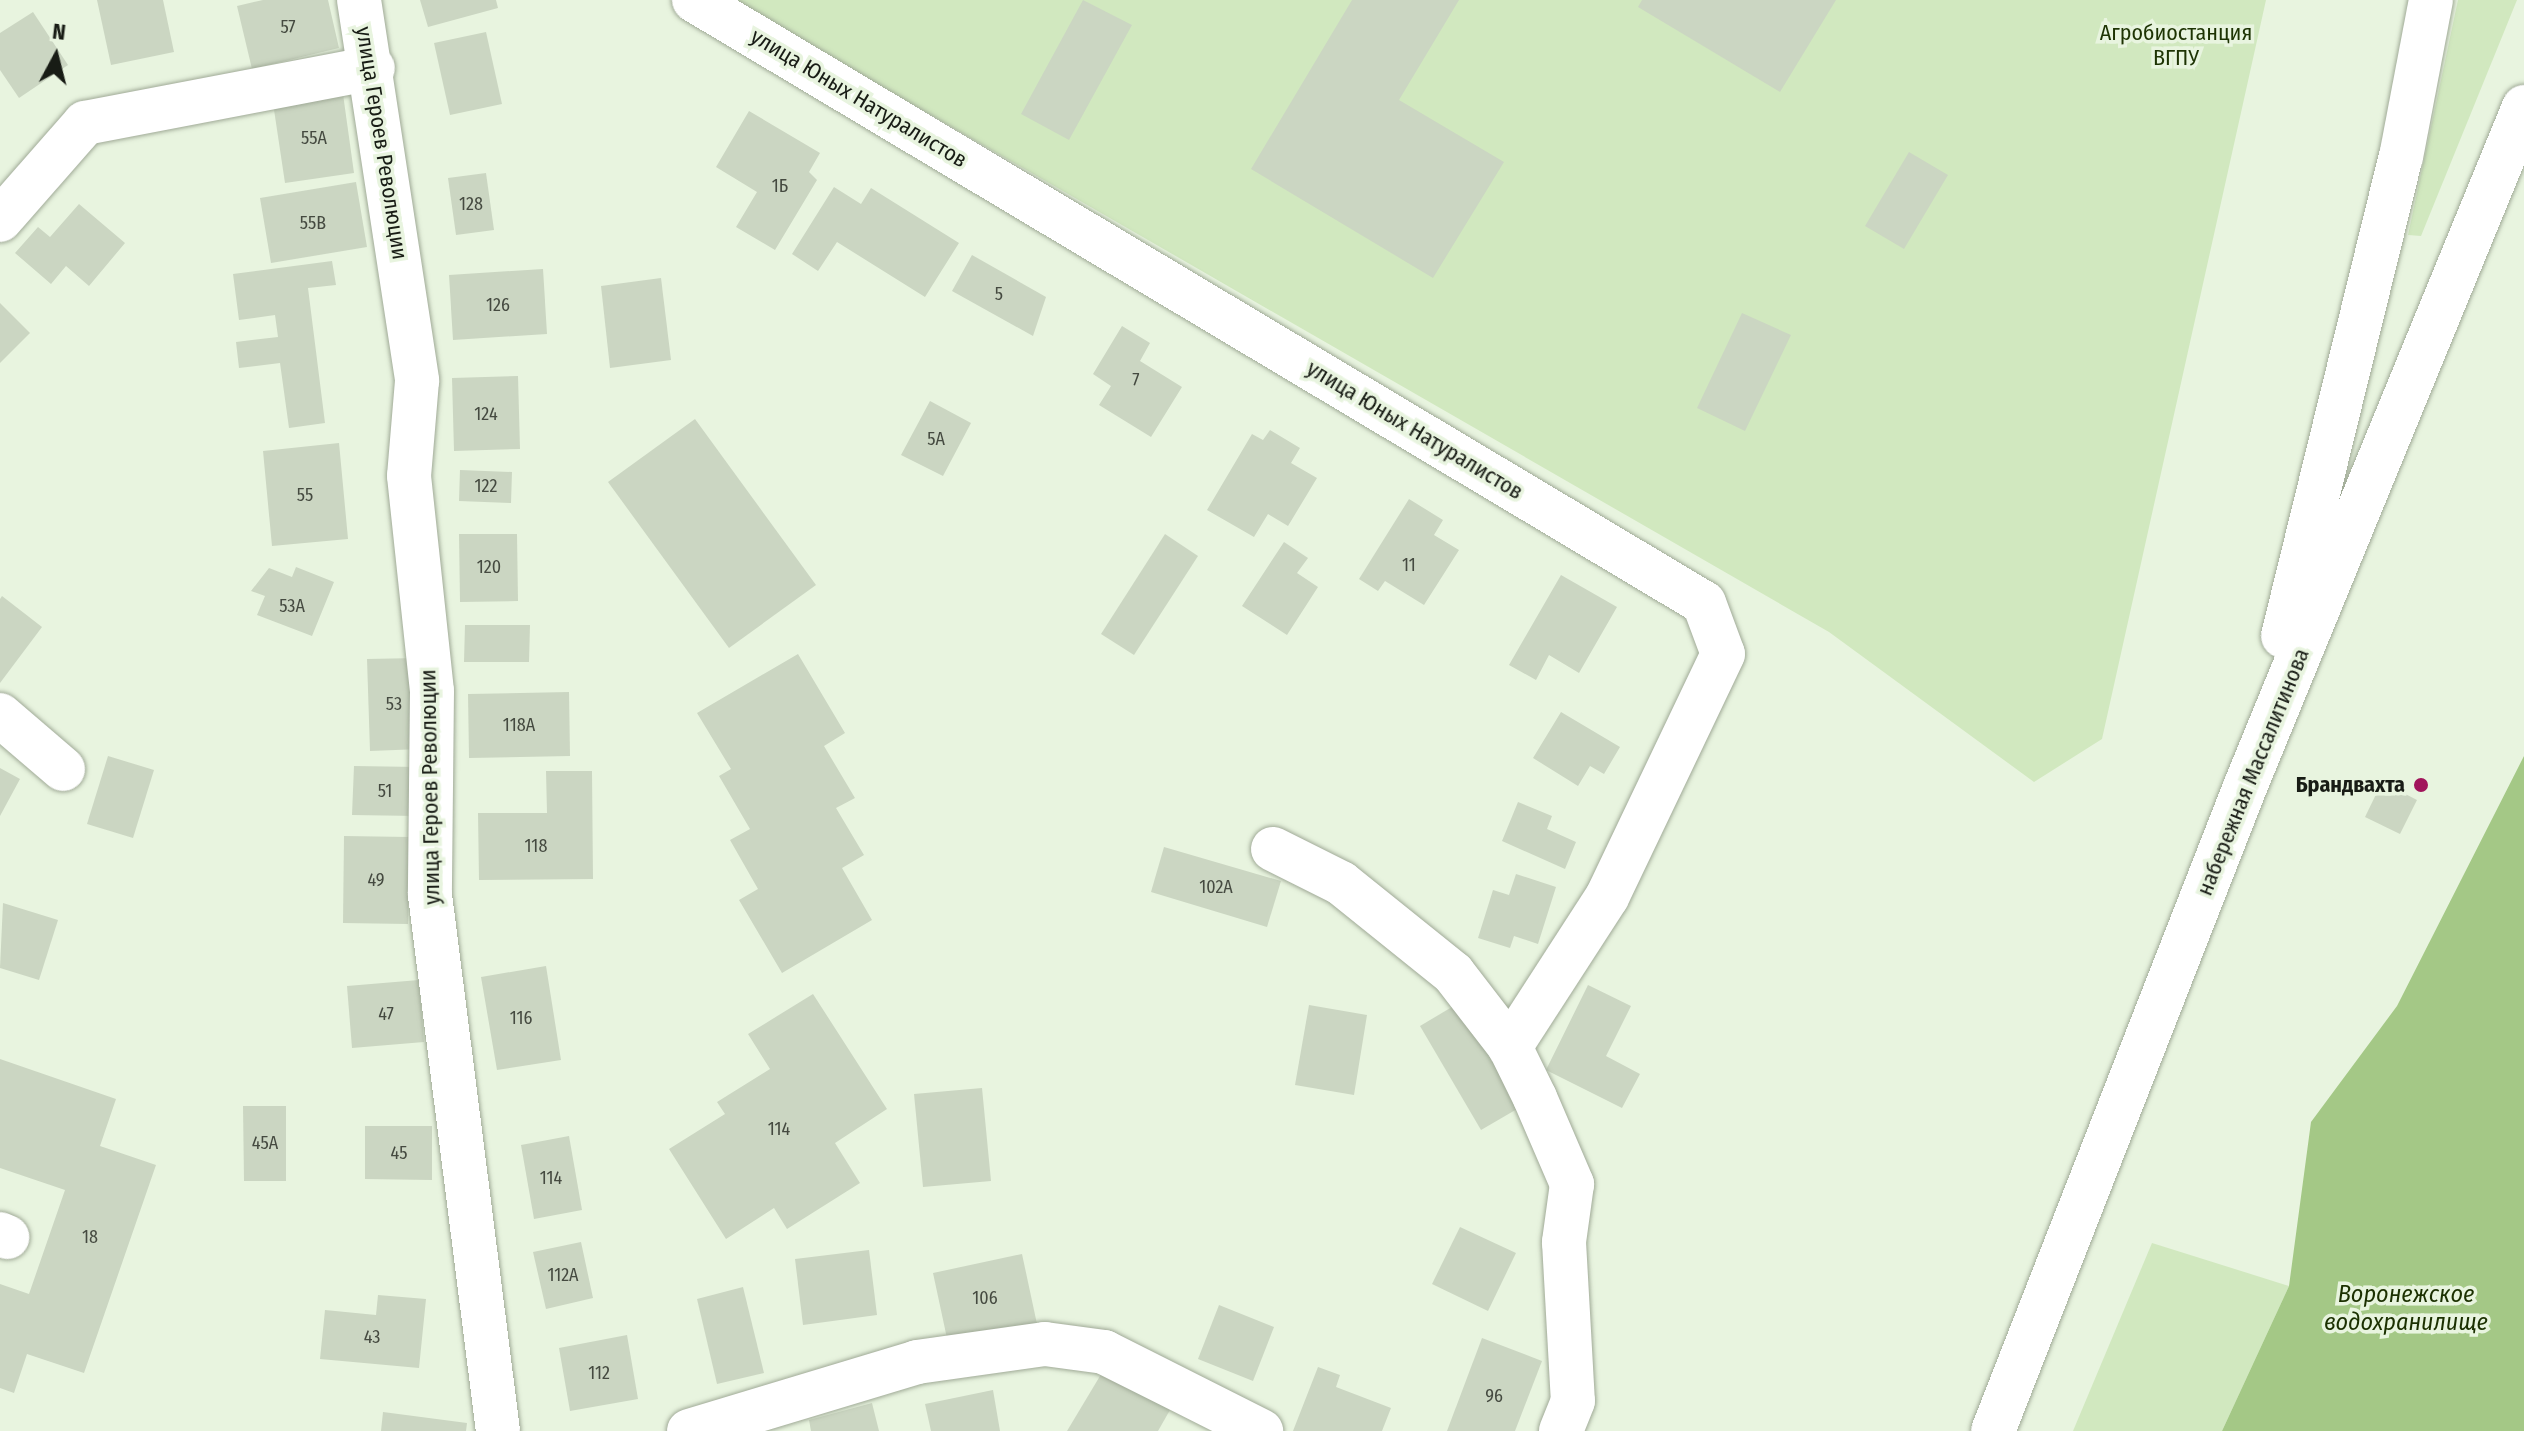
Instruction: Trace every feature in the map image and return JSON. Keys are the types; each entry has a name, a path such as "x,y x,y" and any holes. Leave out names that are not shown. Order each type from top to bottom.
{"street":[{"name":"улица Героев Революции","path":"359,0 373,68 417,381 409,476 432,691 430,895 498,1431"},
{"name":"улица Юных Натуралистов","path":"694,0 1704,603 1723,654 1607,897 1510,1047"},
{"path":"2245,787 2397,171 2431,0"},
{"path":"0,220 85,123 373,68"},
{"name":"набережная Массалитинова","path":"1993,1431 2245,787 2523,108"},
{"path":"0,715 63,769"},
{"path":"1273,849 1341,883 1453,973 1510,1047 1572,1184 1564,1242 1573,1401 1561,1431"},
{"path":"689,1431 917,1362 1045,1344 1104,1352 1261,1431"}],"green space":[{"name":"Агробиостанция ВГПУ","path":"731,0 2266,0 2102,739 2034,782 1829,632"},
{"path":"2458,0 2517,0 2421,236 2408,235"},
{"path":"2152,1243 2289,1286 2222,1431 2073,1431"}],"water":[{"name":"Воронежское водохранилище","path":"2524,756 2524,1431 2222,1431 2289,1286 2311,1122 2397,1006"}],"building":[{"path":"97,0 163,0 174,52 111,65"},
{"path":"263,0 328,0 339,48 252,69 237,6"},
{"path":"420,0 496,0 498,8 428,27"},
{"path":"1083,0 1132,25 1069,140 1021,114"},
{"path":"1352,0 1459,0 1399,100 1504,162 1433,278 1251,169"},
{"path":"1642,0 1836,0 1780,92 1638,7"},
{"path":"33,12 68,65 19,98 0,70 0,33"},
{"path":"486,32 502,104 450,115 434,43"},
{"path":"343,94 354,173 285,183 273,103"},
{"path":"749,111 820,153 809,172 817,180 775,250 736,227 757,192 716,167"},
{"path":"1909,152 1948,175 1904,249 1865,226"},
{"path":"486,173 494,230 456,235 448,178"},
{"path":"356,182 367,247 271,263 260,198"},
{"path":"834,187 861,204 871,188 959,243 925,297 837,242 818,271 792,254"},
{"path":"79,204 125,243 89,286 66,266 51,284 15,253 38,227 50,237"},
{"path":"972,255 1046,297 1033,336 952,291"},
{"path":"332,261 336,285 308,288 325,423 289,428 280,363 239,368 236,342 278,337 275,315 239,320 233,274"},
{"path":"543,269 547,334 453,340 449,275"},
{"path":"661,278 671,360 610,368 601,286"},
{"path":"0,303 30,333 0,363"},
{"path":"1742,313 1791,335 1745,431 1697,408"},
{"path":"1122,326 1150,343 1140,361 1182,387 1151,437 1099,405 1111,386 1093,374"},
{"path":"518,376 520,449 454,451 452,378"},
{"path":"930,401 971,423 943,476 901,455"},
{"path":"695,419 816,585 729,648 608,482"},
{"path":"1270,430 1300,448 1291,463 1317,478 1288,526 1268,514 1254,537 1207,510 1252,434 1263,440"},
{"path":"339,443 348,539 272,546 263,451"},
{"path":"460,470 512,472 511,503 459,501"},
{"path":"1409,499 1443,520 1434,535 1459,550 1424,605 1385,581 1378,591 1359,579"},
{"path":"459,534 517,534 518,601 460,602"},
{"path":"1165,534 1198,556 1134,655 1101,634"},
{"path":"1284,542 1308,558 1297,573 1318,587 1287,635 1242,606"},
{"path":"296,567 334,582 312,636 257,615 265,596 251,591 269,568 292,577"},
{"path":"1561,575 1617,607 1579,673 1549,655 1536,680 1509,665"},
{"path":"2,596 42,627 0,683 0,599"},
{"path":"465,625 530,625 529,662 464,662"},
{"path":"798,654 845,733 824,746 855,798 836,808 864,855 842,868 872,920 782,973 739,900 758,889 730,840 750,829 719,776 731,769 697,713"},
{"path":"417,658 421,749 370,751 367,659"},
{"path":"569,692 570,756 469,758 468,694"},
{"path":"1561,712 1620,747 1604,774 1590,766 1578,786 1533,758"},
{"path":"108,756 154,770 133,838 87,824"},
{"path":"354,766 418,767 417,816 352,815"},
{"path":"0,768 20,779 0,816"},
{"path":"546,771 592,771 593,879 479,880 478,813 547,813"},
{"path":"2382,782 2417,800 2400,834 2365,817"},
{"path":"1518,802 1552,816 1547,829 1576,842 1565,869 1502,841"},
{"path":"344,836 409,837 408,924 343,923"},
{"path":"1164,847 1281,881 1267,927 1151,892"},
{"path":"1516,874 1556,887 1538,944 1514,936 1510,948 1478,938 1493,890 1509,895"},
{"path":"3,903 58,920 39,980 0,968"},
{"path":"546,966 561,1060 497,1070 481,977"},
{"path":"419,980 424,1042 352,1048 347,986"},
{"path":"1588,985 1631,1006 1606,1056 1640,1074 1622,1108 1546,1070"},
{"path":"813,994 887,1109 835,1143 860,1183 787,1229 774,1208 726,1239 669,1149 725,1114 717,1102 770,1069 748,1034"},
{"path":"1462,1001 1524,1105 1481,1130 1420,1026"},
{"path":"1309,1005 1367,1015 1354,1095 1295,1085"},
{"path":"0,1059 116,1099 100,1146 156,1165 84,1373 27,1354 14,1393 0,1388 0,1284 29,1294 65,1190 0,1168"},
{"path":"982,1088 991,1181 923,1187 914,1094"},
{"path":"243,1106 286,1106 286,1181 244,1181"},
{"path":"365,1126 432,1126 432,1180 365,1179"},
{"path":"569,1136 582,1210 534,1219 521,1145"},
{"path":"1460,1227 1516,1253 1488,1311 1432,1284"},
{"path":"581,1242 593,1298 546,1309 533,1252"},
{"path":"869,1250 877,1315 803,1325 795,1259"},
{"path":"1022,1254 1037,1324 948,1343 933,1273"},
{"path":"743,1287 764,1373 717,1384 697,1299"},
{"path":"378,1295 426,1299 419,1368 320,1359 325,1310 376,1315"},
{"path":"1219,1305 1274,1327 1253,1381 1198,1359"},
{"path":"627,1335 638,1399 570,1411 559,1348"},
{"path":"1482,1338 1542,1361 1515,1431 1447,1431"},
{"path":"1318,1367 1340,1375 1336,1387 1391,1408 1382,1431 1293,1431"},
{"path":"1103,1371 1170,1410 1158,1431 1067,1431"},
{"path":"993,1390 1000,1431 931,1431 925,1404"},
{"path":"872,1403 879,1431 811,1431 809,1420"},
{"path":"383,1412 467,1423 466,1431 381,1431"}],"place":[{"name":"Брандвахта","path":"2421,785"}]}
